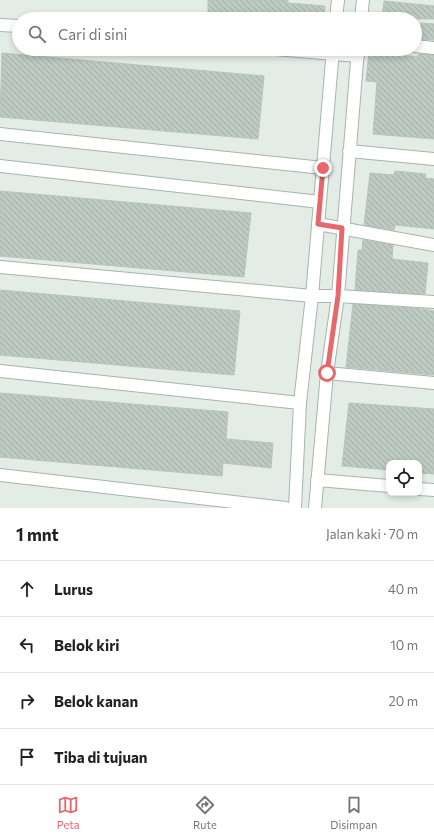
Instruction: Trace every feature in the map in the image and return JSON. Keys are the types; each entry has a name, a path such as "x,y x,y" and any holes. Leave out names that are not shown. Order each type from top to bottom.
{"street":[{"path":"337,12 338,0"},
{"path":"362,12 363,0"},
{"path":"0,24 12,25"},
{"path":"422,47 434,48"},
{"path":"295,508 300,403 312,296 333,56"},
{"path":"315,508 327,373 338,296 342,228 358,56"},
{"path":"0,134 323,168"},
{"path":"349,151 434,159"},
{"path":"0,166 320,202"},
{"path":"318,224 434,245"},
{"path":"0,267 312,296 338,296 434,302"},
{"path":"0,372 300,403"},
{"path":"327,373 434,383"},
{"path":"0,475 286,508"},
{"path":"317,480 386,486"},
{"path":"422,489 434,490"}],"building":[{"path":"208,0 288,0 288,3 325,6 325,12 208,12"},
{"path":"384,1 434,6 434,19 422,19 422,12 383,12"},
{"path":"422,23 434,24 434,40 422,39"},
{"path":"2,53 12,54 12,56 36,56 264,76 258,139 0,117"},
{"path":"422,54 434,55 434,139 373,134 377,82 366,81 369,56 418,57 422,56"},
{"path":"395,171 426,174 425,178 434,179 434,229 395,225 394,230 364,225 370,173 394,175"},
{"path":"0,191 251,213 244,277 0,256"},
{"path":"363,240 393,245 392,259 428,263 425,294 355,290 358,250 362,250"},
{"path":"0,290 240,311 234,375 0,355"},
{"path":"353,304 434,311 434,375 346,367"},
{"path":"0,393 228,412 226,439 273,443 271,468 223,463 222,476 0,457"},
{"path":"349,403 434,409 434,474 422,473 422,460 386,460 386,470 342,466"}],"route":[{"path":"323,168 318,224 342,228 338,296 327,373"}]}
